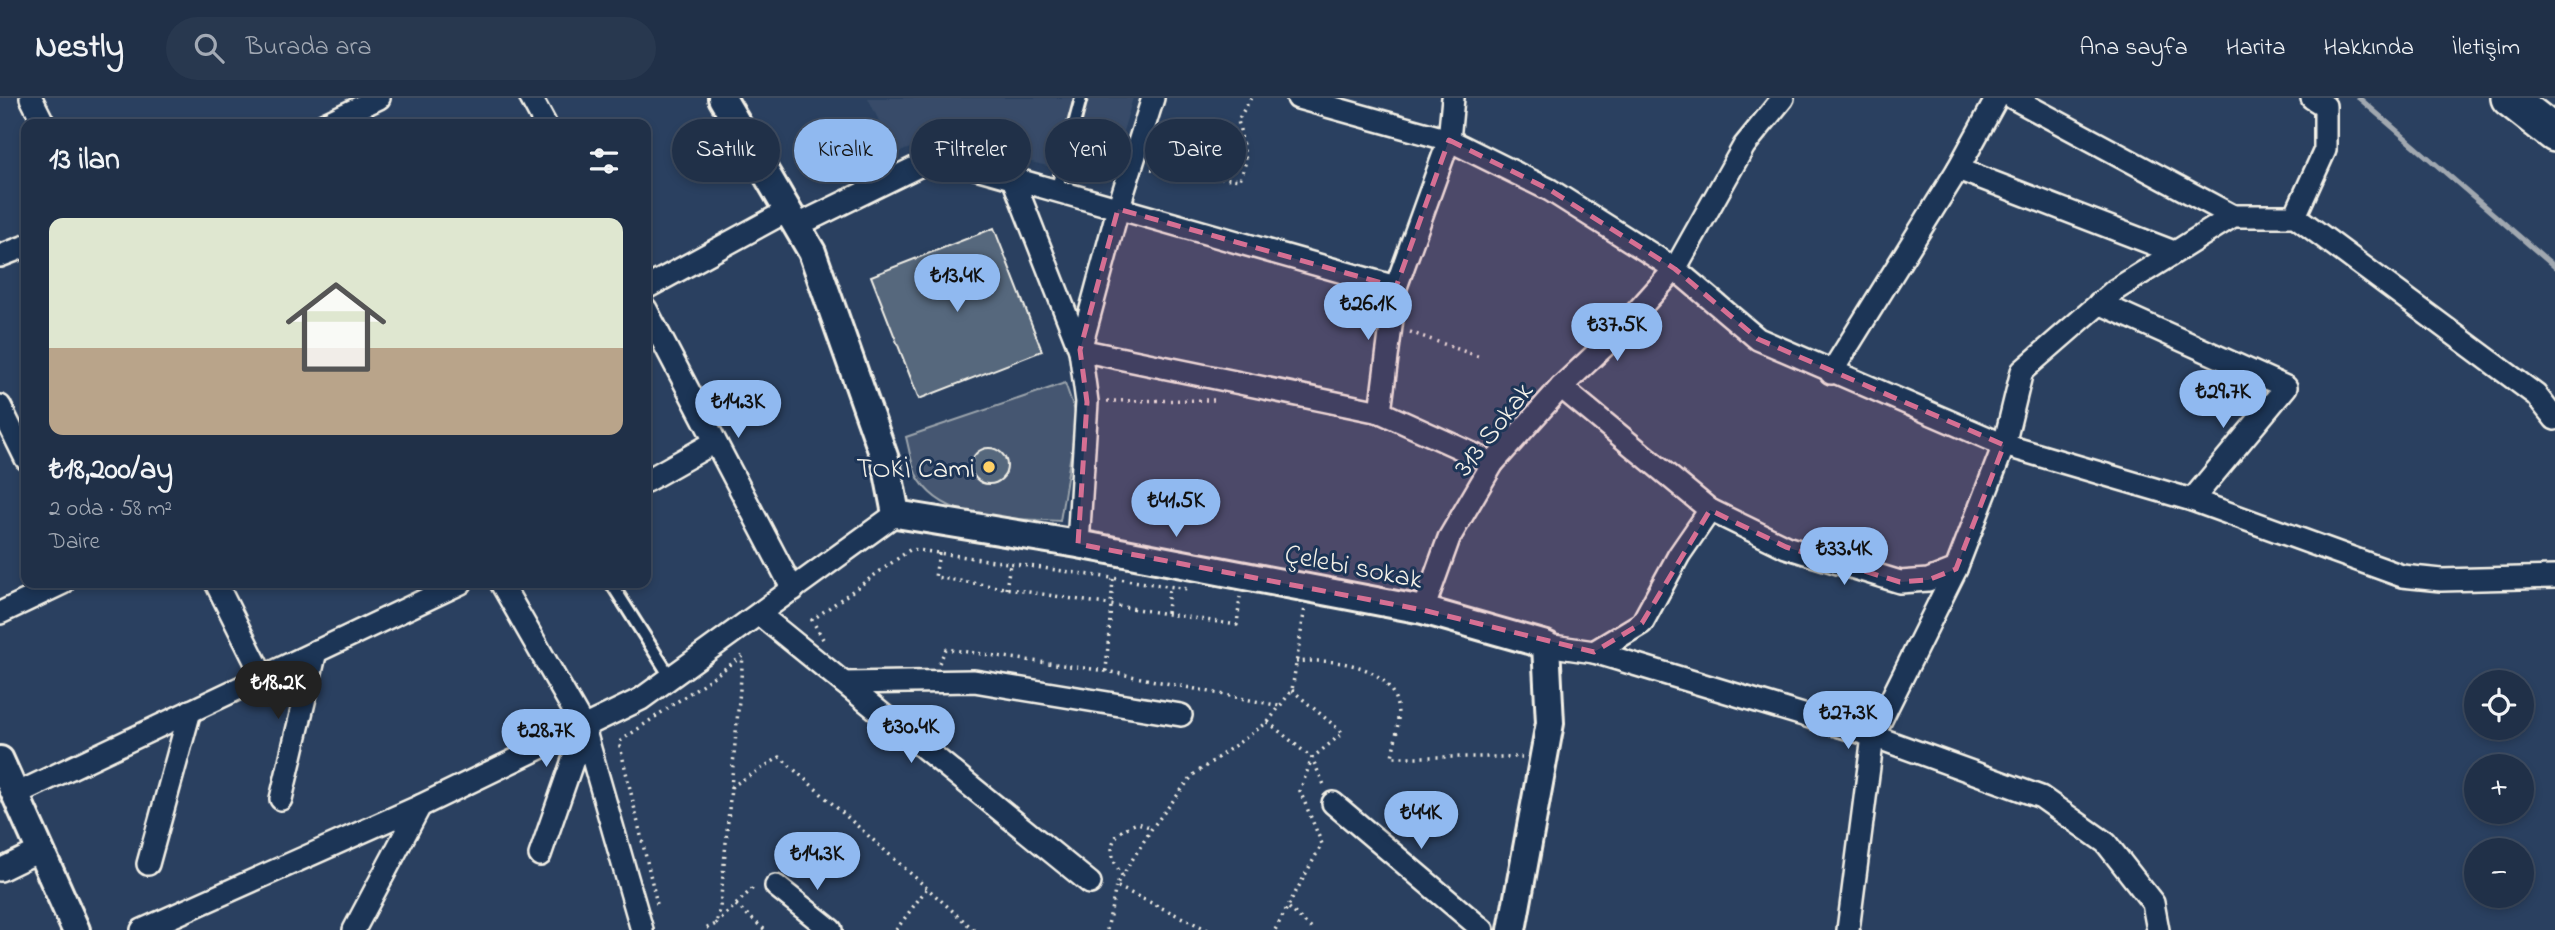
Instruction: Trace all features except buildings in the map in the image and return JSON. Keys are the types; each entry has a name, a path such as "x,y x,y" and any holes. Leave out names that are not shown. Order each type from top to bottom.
{"highway":[{"path":"2509,98 2555,134"}],"street":[{"path":"32,98 42,119"},
{"path":"335,119 379,98"},
{"path":"531,98 542,119"},
{"path":"142,930 419,806 641,699 896,514 886,462 812,252 722,98"},
{"path":"1131,167 1153,98"},
{"path":"1298,98 1449,140 1550,190 1675,269 1758,340 2004,445 2192,500 2402,576 2441,580 2555,577"},
{"path":"1380,412 1396,288 1449,140 1453,98"},
{"name":"313 Sokak","path":"1423,610 1449,538 1493,463 1560,387 1614,337 1675,269 1744,146 1783,98"},
{"path":"1831,373 1958,169 1997,98"},
{"path":"2013,98 2234,216 2295,216 2536,395 2555,419"},
{"path":"2295,216 2325,150 2325,106 2312,98"},
{"path":"651,286 792,218 911,168"},
{"path":"1958,169 2174,252"},
{"path":"1014,182 1080,350 1087,402 1077,544"},
{"path":"1024,182 1396,288"},
{"path":"1080,350 1126,182"},
{"path":"1848,930 1873,736 1955,569 2004,445 2022,372 2115,290 2234,216"},
{"path":"0,256 21,248"},
{"path":"2099,303 2286,387 2192,500"},
{"path":"651,319 793,590"},
{"path":"1080,350 1380,412 1493,463"},
{"path":"1560,387 1710,510 1786,547 1900,582 1928,580 1955,569"},
{"path":"0,406 21,449"},
{"path":"651,478 715,442"},
{"path":"1594,652 1642,623 1679,555 1710,510"},
{"name":"Çelebi sokak","path":"896,514 1077,544 1423,610 1546,645"},
{"path":"0,613 52,588"},
{"path":"218,588 263,677"},
{"path":"14,795 450,588"},
{"path":"504,588 584,728 642,930"},
{"path":"759,614 1090,883"},
{"path":"1512,930 1550,723 1546,645 1594,652 1873,736 2041,797 2106,844 2153,904 2158,930"},
{"path":"281,799 316,652"},
{"path":"844,684 974,681 1181,715"},
{"path":"148,864 190,712"},
{"path":"540,856 584,728"},
{"path":"0,760 76,930"},
{"path":"1333,803 1483,930"},
{"path":"354,930 419,806"},
{"path":"0,870 41,850"},
{"path":"776,886 831,930"}],"lane":[{"path":"1056,191 1081,98"},
{"path":"614,588 671,678"}],"path":[{"path":"1131,167 1240,180 1246,161 1238,120 1251,98"},
{"path":"1391,327 1480,357"},
{"path":"1087,402 1221,400"},
{"path":"828,648 813,620 911,549 1193,590"},
{"path":"939,553 935,577 1237,625 1240,597"},
{"path":"1006,589 1010,564"},
{"path":"1106,671 1113,579"},
{"path":"1167,613 1169,587"},
{"path":"1228,595 1253,599"},
{"path":"1292,605 1318,609"},
{"path":"1107,930 1116,886 1152,828 1193,775 1268,722 1292,690 1305,607"},
{"path":"936,669 946,649 1106,671 1280,706"},
{"path":"660,917 619,742 743,656 720,908 716,924 703,930"},
{"path":"1296,662 1318,659 1356,663 1376,674 1393,695 1399,717 1392,757 1524,757 1521,770"},
{"path":"1275,930 1322,844 1300,791 1312,758 1343,733 1292,690"},
{"path":"1268,722 1312,758 1333,803"},
{"path":"731,787 780,757 974,930"},
{"path":"1122,876 1111,857 1110,850 1115,839 1122,830 1138,823 1152,828"},
{"path":"1116,886 1208,930"},
{"path":"896,930 927,888"},
{"path":"736,905 765,930"},
{"path":"1289,908 1313,930"}],"highlighted area":[{"path":"1449,140 1550,190 1675,269 1758,339 2004,445 1956,569 1928,580 1900,582 1786,547 1710,510 1642,623 1594,652 1423,610 1078,544 1087,402 1080,350 1118,209 1396,287"}],"shaded area":[{"path":"868,98 1133,98 1127,119 1045,119 1045,165 1031,162 1031,119 911,119 911,148 897,153 897,119 878,119"},
{"path":"1065,383 1077,417 1060,521 1000,518 960,510 943,502 928,490 916,474 906,437"}],"waterway":[{"path":"2359,98 2555,267"}],"place":[{"name":"TOKİ Cami","path":"989,467"}]}
